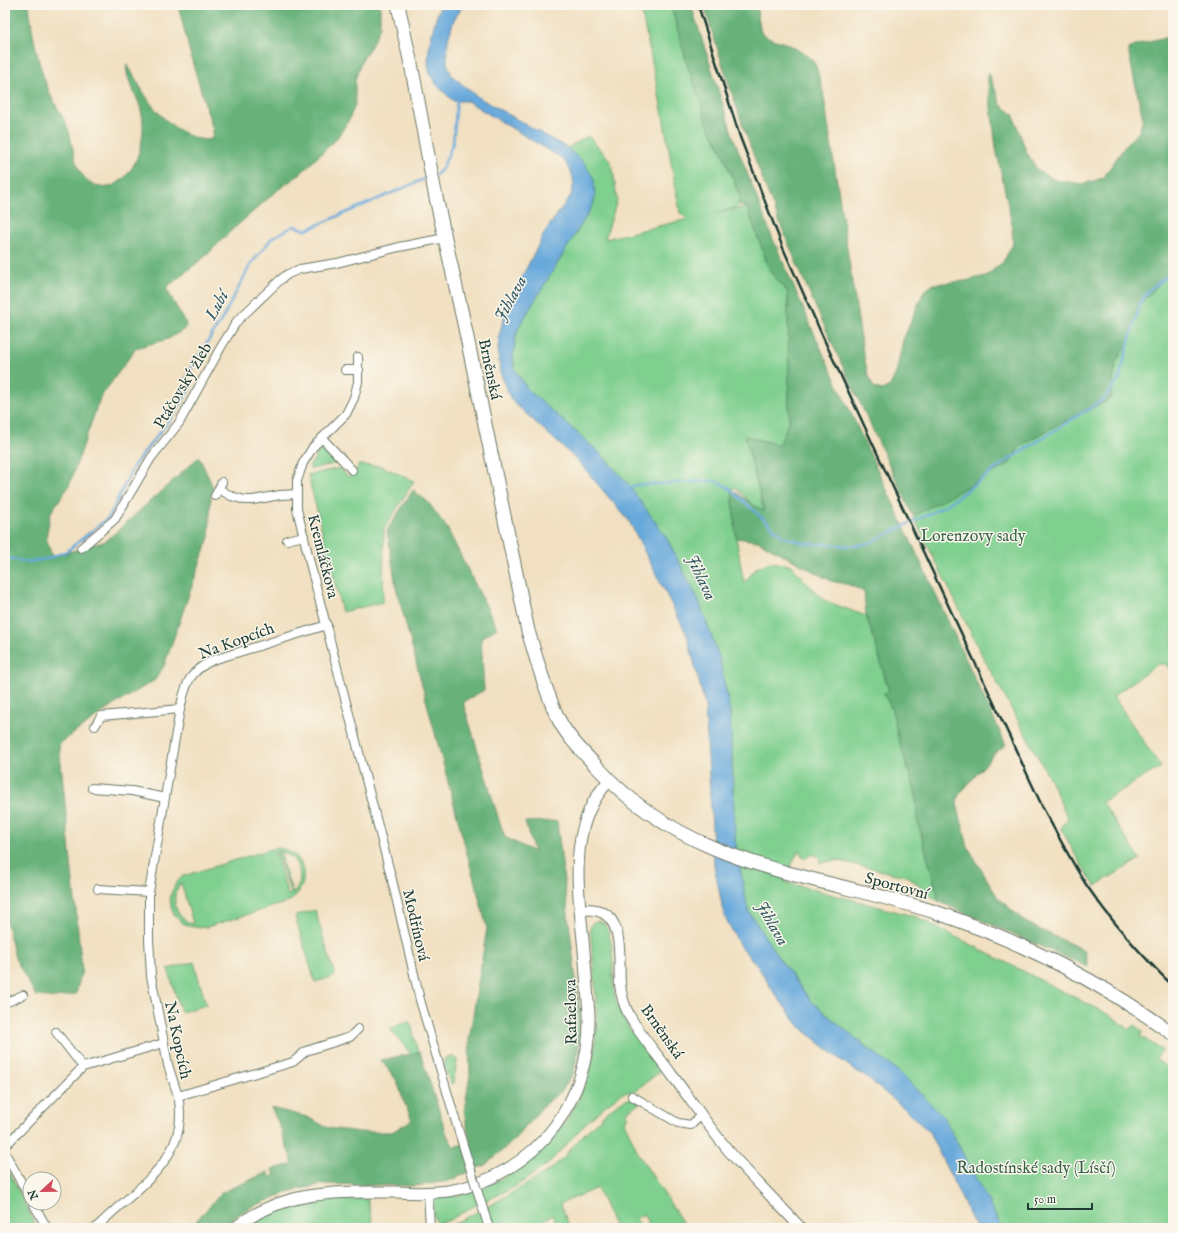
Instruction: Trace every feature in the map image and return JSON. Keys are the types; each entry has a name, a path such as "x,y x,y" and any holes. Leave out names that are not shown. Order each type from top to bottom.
{"main road":[{"name":"Brněnská","path":"398,5 435,193 473,366 528,631 558,719 609,781"},
{"path":"580,910 577,870 579,848 587,817 600,791 609,781"},
{"name":"Sportovní","path":"609,781 643,809 690,838 736,858 934,912 978,928 1026,948 1080,975 1106,990 1173,1034"},
{"name":"Rafaelova","path":"235,1228 252,1216 273,1205 313,1194 341,1192 428,1193 448,1191 489,1178 526,1156 545,1138 565,1112 581,1077 587,1053 589,1006 580,910"}],"street":[{"name":"Ptáčovský žleb","path":"81,548 115,519 151,458 179,423 237,321 280,280 294,271 337,263 392,249 445,238"},
{"name":"Kremláčkova","path":"327,625 297,509 297,481 303,462 312,447 346,414 354,398 358,382 358,357"},
{"path":"345,370 359,370"},
{"path":"322,438 352,470"},
{"path":"219,489 231,496 245,500 297,494"},
{"path":"287,540 304,536"},
{"name":"Na Kopcích","path":"327,625 213,660 196,670 185,687 149,892 148,939 151,976 168,1065 178,1096 293,1062 306,1052 350,1037 358,1030"},
{"name":"Modřínová","path":"327,625 392,880 420,1000 489,1228"},
{"path":"95,726 101,716 180,709"},
{"path":"92,788 132,791 165,798"},
{"path":"98,889 149,892"},
{"name":"Brněnská","path":"580,910 589,909 603,912 612,921 618,935 620,986 626,1008 641,1034 701,1115 733,1155 801,1228"},
{"path":"5,1003 23,995"},
{"path":"56,1032 83,1067"},
{"path":"5,1146 83,1067 164,1043"},
{"path":"96,1228 152,1177 167,1159 174,1144 180,1119 180,1105 178,1096"},
{"path":"632,1096 678,1123 691,1126 701,1115"},
{"path":"5,1153 22,1184"},
{"path":"428,1193 430,1227"},
{"path":"37,1211 47,1228"}],"green space":[{"path":"5,5 29,5 34,39 42,72 50,94 67,126 79,168 83,176 89,182 97,186 106,187 112,186 118,182 132,168 140,149 142,138 142,116 129,81 127,64 149,101 168,122 185,134 194,138 203,140 212,139 213,130 192,61 178,5 380,5 380,27 362,60 355,80 355,105 348,122 336,139 299,175 279,189 232,230 208,254 166,288 186,324 185,329 168,339 136,348 100,398 69,486 51,512 46,537 52,557 106,541 199,457 213,487 211,496 209,537 164,666 155,680 112,706 59,744 82,970 76,994 56,998 36,996 15,958 5,915"},
{"name":"Radostínské sady (Lísčí)","path":"640,5 671,5 688,67 699,96 705,119 724,156 740,197 739,205 736,208 715,213 747,207 770,271 788,292 789,421 780,445 745,436 764,511 752,504 735,487 732,489 737,543 744,583 756,568 770,562 791,565 809,586 826,601 866,616 889,692 885,693 892,710 899,741 916,793 917,819 937,892 938,901 909,877 836,860 820,863 819,857 813,854 804,859 799,850 787,873 785,882 917,917 1113,1017 1129,1029 1134,1025 1143,1032 1140,1036 1162,1050 1156,1059 1173,1073 1173,1228 1002,1228 944,1119 937,1110 900,1073 811,1001 778,957 749,912 735,840 730,711 719,657 698,599 666,537 628,484 600,453 528,390 515,370 513,360 518,328 593,205 595,195 584,163 567,148 588,136 609,159 613,169 617,200 605,239 688,219 680,213 662,110"},
{"path":"671,5 691,5 734,139 772,237 821,349 1006,745 995,753 958,796 957,804 968,847 998,898 1028,924 1084,950 1088,967 938,901 937,892 917,819 916,793 899,741 892,710 884,693 889,691 866,616 864,592 850,585 831,581 758,541 736,538 732,489 764,511 745,436 780,445 789,421 788,292 770,271 747,207 739,205 740,197 724,156 705,119 699,96 688,67"},
{"path":"704,5 756,5 761,33 772,39 788,44 811,58 816,66 823,91 863,352 868,375 874,388 882,390 890,386 896,373 903,340 924,291 934,284 965,281 986,276 1003,262 1013,244 1012,225 996,148 987,74 989,73 1001,105 1013,114 1026,151 1038,171 1055,180 1083,184 1103,178 1128,142 1139,132 1143,119 1129,49 1173,35 1173,269 1140,304 1129,343 1116,361 1111,398 1072,419 1060,423 1020,446 1009,464 913,516 831,340 784,233 741,120"},
{"name":"Lorenzovy sady","path":"1173,269 1173,675 1166,664 1158,664 1113,696 1161,767 1102,802 1140,859 1095,886 1076,856 1061,828 1068,819 1049,777 984,659 913,516 1009,464 1019,447 1060,423 1072,419 1111,398 1116,361 1129,343 1140,304"},
{"path":"320,450 326,450 335,461 334,464 311,469 309,467"},
{"path":"357,466 381,466 414,481 384,529 383,602 342,612 308,475 340,468 348,477 358,468"},
{"path":"413,490 428,502 447,528 497,628 481,638 484,690 463,702 505,837 534,852 525,822 557,821 580,1015 580,1042 573,1073 562,1091 546,1103 511,1143 485,1165 449,1181 415,1186 324,1184 290,1191 247,1209 218,1228 190,1228 221,1193 268,1172 270,1177 275,1175 272,1169 293,1164 279,1124 271,1108 307,1117 328,1128 361,1132 392,1132 412,1120 397,1081 381,1060 420,1052 447,1135 454,1147 470,1142 464,1111 470,1075 469,1040 487,928 396,587 387,530"},
{"path":"275,848 286,850 294,854 300,861 303,869 301,887 296,895 288,902 207,927 195,927 186,924 178,919 173,912 170,904 171,894 175,885 183,876","holes":["275,852 279,852 277,853 291,894 288,895","280,852 287,854 292,858 299,869 299,882 293,894","181,883 193,924 178,913 175,901 177,889"]},
{"path":"315,910 335,976 315,982 295,916"},
{"path":"598,921 604,923 611,942 614,994 620,1012 636,1038 662,1070 635,1091 622,1093 606,1105 587,1122 548,1164 537,1172 513,1188 472,1207 448,1221 437,1223 434,1217 433,1202 435,1199 459,1195 479,1189 491,1184 526,1163 541,1151 555,1136 567,1120 577,1102 585,1084 595,1045 596,1001 590,927 593,922"},
{"path":"194,962 206,1005 181,1012 168,969"},
{"path":"408,1021 411,1024 418,1052 411,1054 390,1029"},
{"path":"452,1056 457,1060 457,1063 452,1084 450,1083 444,1063 445,1058"},
{"path":"625,1099 632,1099 640,1103 626,1112 628,1117 624,1121 639,1155 686,1228 671,1228 669,1224 659,1228 643,1228 648,1224 644,1214 636,1218 641,1228 615,1228 597,1188 560,1204 570,1228 559,1228 553,1215 544,1220 547,1224 554,1222 557,1228 446,1228 496,1202 552,1168 609,1110"},
{"path":"5,1164 22,1198 22,1211 28,1211 37,1228 5,1228"},
{"path":"367,1198 374,1228 246,1228 252,1223 270,1214 291,1206 325,1199"}],"water":[{"path":"441,5 463,5 453,22 448,40 447,63 452,76 478,97 567,148 584,163 594,179 595,195 593,205 518,328 513,360 515,370 528,390 600,453 628,484 666,537 698,599 719,657 730,711 735,840 749,912 778,957 811,1001 900,1073 944,1118 1002,1228 976,1228 929,1132 905,1109 799,1026 773,991 758,967 740,946 724,915 714,865 705,705 687,635 629,521 577,460 511,400 500,372 498,349 499,336 507,306 546,230 571,195 574,183 571,172 563,159 467,101 453,101 434,81 429,71 428,62 432,31"}],"waterway":[{"name":"Lubí","path":"436,175 442,169 453,143 457,99"},
{"name":"Lubí","path":"5,557 26,562 47,559 67,551 109,517 134,465 175,413 191,387 186,378 222,319 251,264 272,238 294,226 306,230 429,177"},
{"path":"628,488 637,485 715,481 728,487 782,536 803,543 854,546 869,543 945,506 1008,460 1104,399 1119,379 1140,303 1148,291 1173,271"}],"railway":[{"path":"698,5 740,137 783,248 827,346 1043,808 1087,886 1127,938 1173,986"}],"water label":[{"name":"Jihlava","path":"510,298"},
{"name":"Jihlava","path":"702,577"},
{"name":"Jihlava","path":"773,923"}]}
